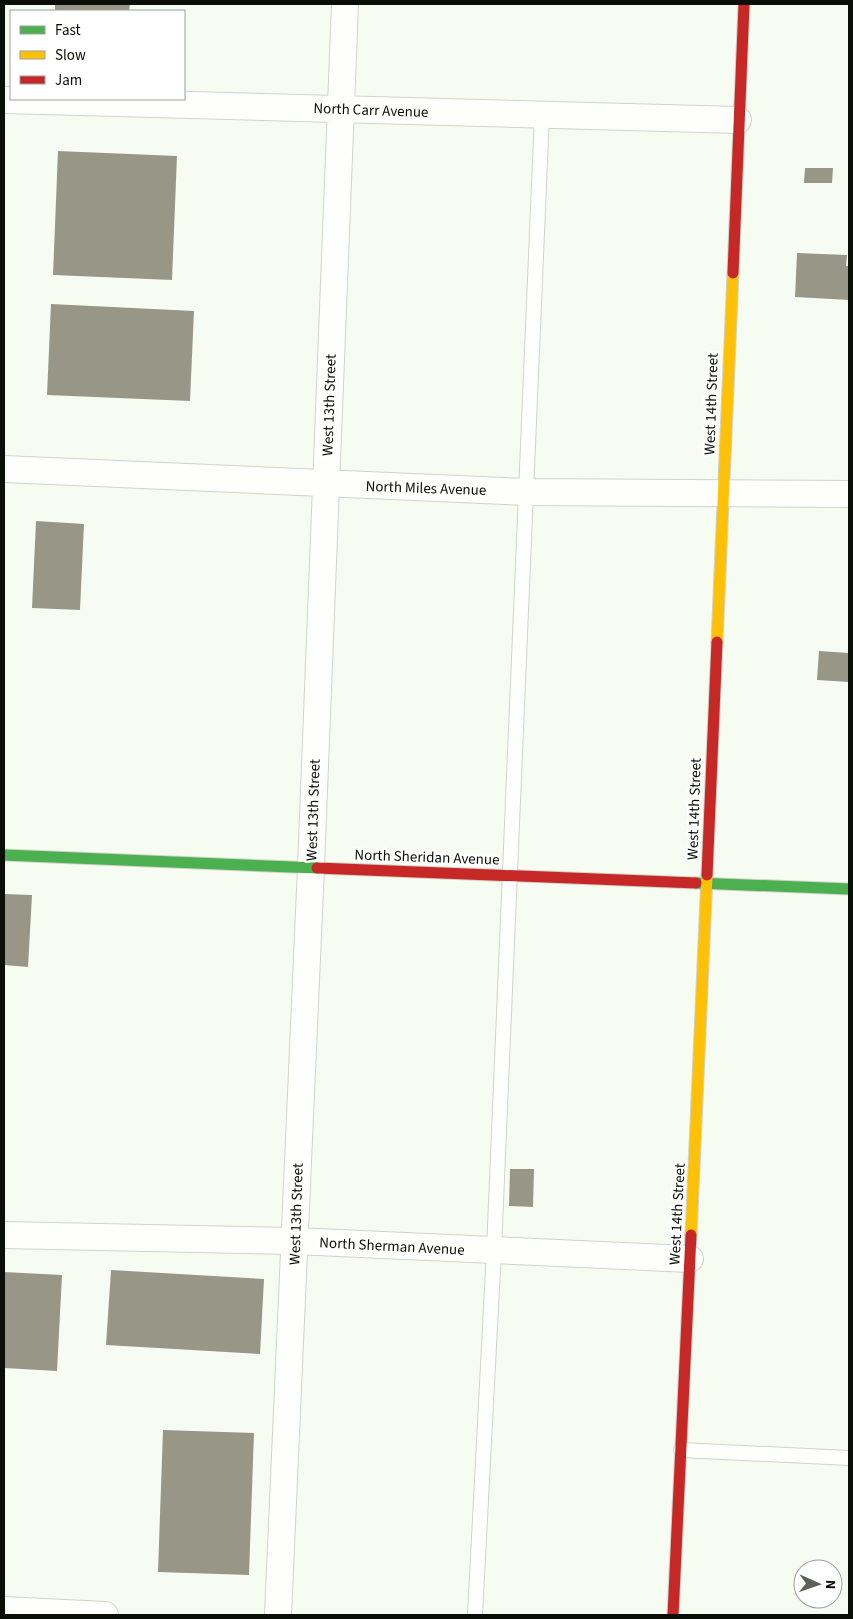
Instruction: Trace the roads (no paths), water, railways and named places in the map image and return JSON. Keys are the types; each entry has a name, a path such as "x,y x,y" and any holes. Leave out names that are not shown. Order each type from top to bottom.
{"street":[{"name":"West 13th Street","path":"278,1615 345,4"},
{"name":"West 14th Street","path":"673,1615 744,4"},
{"name":"North Carr Avenue","path":"4,100 738,120"},
{"name":"North Miles Avenue","path":"4,469 526,492 849,494"},
{"name":"North Sheridan Avenue","path":"4,854 849,889"},
{"name":"North Sherman Avenue","path":"4,1235 295,1241 690,1259"},
{"path":"4,1610 105,1615"}],"lane":[{"path":"475,1615 494,1250 542,114"},
{"path":"681,1450 849,1458"}]}
